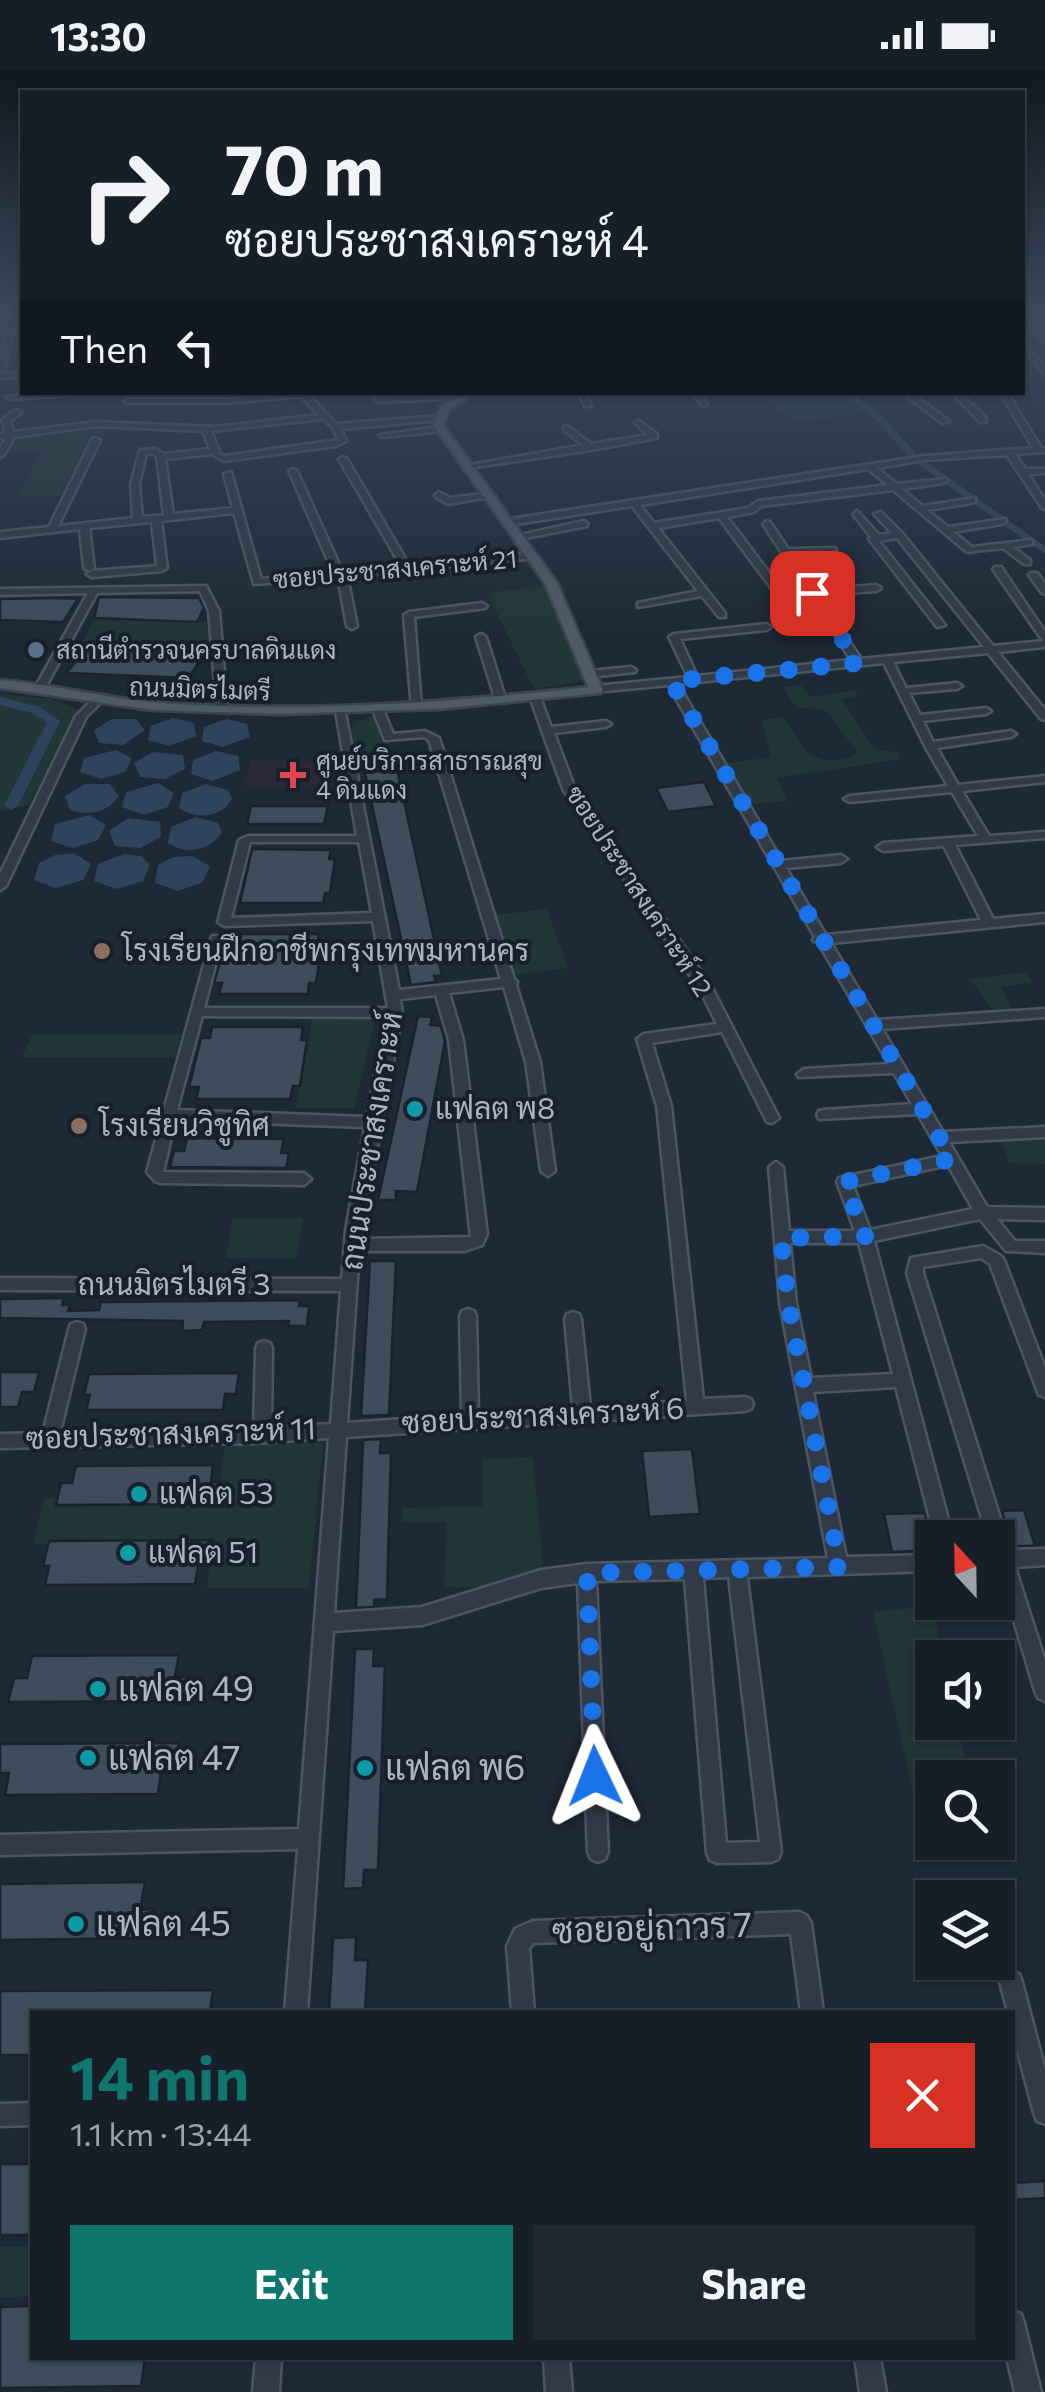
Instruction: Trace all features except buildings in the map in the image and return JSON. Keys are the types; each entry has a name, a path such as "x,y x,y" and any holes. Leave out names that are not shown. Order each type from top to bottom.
{"main road":[{"path":"340,712 596,689 556,592 439,424 444,419"},
{"path":"0,687 41,686 98,700"},
{"name":"ถนนมิตรไมตรี","path":"0,687 98,700 134,712 315,716 340,712"}],"street":[{"path":"0,456 5,435 75,422 206,428 298,419"},
{"path":"206,428 214,451 220,458 230,459 342,442 337,428 326,419"},
{"path":"1021,419 1042,450"},
{"path":"639,423 654,436"},
{"path":"337,428 439,424"},
{"path":"382,435 439,424"},
{"path":"567,428 592,448"},
{"path":"468,466 668,434"},
{"path":"52,529 96,440"},
{"path":"510,522 924,458 1042,450"},
{"path":"138,520 134,484 140,456 156,451 161,457 170,517"},
{"path":"161,457 214,451"},
{"path":"1008,452 1045,506"},
{"path":"343,458 407,569"},
{"path":"871,466 970,550 1029,542"},
{"path":"293,470 340,575 352,626"},
{"path":"1022,472 1045,471"},
{"path":"0,534 237,510 228,474"},
{"path":"654,526 722,515 758,504 943,481"},
{"path":"743,487 758,504"},
{"path":"1033,489 1045,489"},
{"path":"439,495 448,501 491,496"},
{"path":"923,508 972,500"},
{"path":"634,503 654,526 661,542 722,614"},
{"name":"ซอยประชาสงเคราะห์ 21","path":"237,510 257,582 532,556"},
{"path":"857,514 876,536"},
{"path":"878,514 1045,717"},
{"path":"722,515 775,587"},
{"path":"84,526 91,571 162,568 156,519"},
{"path":"948,530 1002,522"},
{"path":"520,536 584,524"},
{"path":"768,524 858,663"},
{"path":"876,536 899,535"},
{"path":"876,536 873,539 940,624"},
{"path":"1006,546 1027,562"},
{"path":"786,552 832,550"},
{"path":"596,689 990,650 1045,641 998,567 980,550"},
{"path":"1034,576 1045,591"},
{"path":"0,592 203,588 214,611 221,711"},
{"path":"786,607 876,588"},
{"path":"41,686 93,592"},
{"path":"641,605 703,593"},
{"path":"416,708 409,615 482,606"},
{"path":"779,620 827,615"},
{"path":"694,679 674,637 766,626"},
{"path":"481,637 502,700"},
{"path":"887,660 930,746 986,840"},
{"path":"589,674 632,670"},
{"path":"671,681 983,1212 1011,1246 1045,1247"},
{"path":"902,691 958,686"},
{"name":"ซอยประชาสงเคราะห์ 12","path":"535,697 579,806 706,989 772,1118"},
{"path":"0,886 81,716 98,700"},
{"path":"378,710 389,738 425,734 434,738 533,1062 548,1171"},
{"path":"916,719 986,711"},
{"name":"ถนนประชาสงเคราะห์","path":"296,2010 342,1427 352,1245 395,1014 340,712"},
{"path":"547,731 606,724"},
{"path":"930,746 1012,734"},
{"path":"850,799 1045,779"},
{"path":"883,847 1045,835"},
{"path":"364,839 248,839 243,842 224,922 378,917"},
{"path":"948,843 989,922"},
{"path":"777,866 841,858"},
{"path":"820,940 1045,918"},
{"path":"216,939 156,1176 304,1179"},
{"path":"394,995 511,982"},
{"path":"352,1245 465,1246 477,1241 456,1040 441,989"},
{"path":"198,1012 395,1014"},
{"path":"871,1025 1045,1013"},
{"path":"696,1407 665,1116 644,1039 726,1027"},
{"path":"804,1074 896,1068"},
{"path":"824,1115 920,1109"},
{"path":"170,1115 374,1122"},
{"path":"939,1137 1045,1132"},
{"path":"939,1520 866,1236 844,1182 952,1159"},
{"path":"776,1168 781,1238 804,1385 840,1567"},
{"path":"781,1238 866,1236 983,1212 1045,1214"},
{"path":"989,1520 914,1273 922,1260 983,1252 996,1260 1045,1390"},
{"name":"ถนนมิตรไมตรี 3","path":"0,1284 349,1285"},
{"path":"468,1316 470,1420"},
{"path":"574,1319 582,1414"},
{"path":"50,1440 78,1329"},
{"path":"262,1435 264,1348"},
{"path":"804,1385 903,1380"},
{"name":"ซอยประชาสงเคราะห์ 6","path":"342,1427 745,1404"},
{"name":"ซอยประชาสงเคราะห์ 11","path":"0,1441 262,1435 342,1427"},
{"path":"1015,1557 1045,1556"},
{"path":"327,1622 422,1616 542,1579 587,1573 915,1564"},
{"path":"693,1569 717,1853 771,1852 737,1568"},
{"path":"587,1573 598,1852"},
{"path":"1015,1600 1045,1691"},
{"path":"0,1844 310,1839"},
{"name":"ซอยอยู่ถาวร 7","path":"523,2010 518,1946 523,1936 533,1932 800,1923 812,2010"},
{"path":"1011,1982 1045,2113"},
{"path":"0,2115 30,2114"},
{"path":"1015,2336 1028,2392"},
{"path":"266,2392 269,2360"},
{"path":"557,2360 560,2392"},
{"path":"868,2360 873,2392"}],"shaded area":[{"name":"ศูนย์บริการสาธารณสุข 4 ดินแดง","path":"251,760 335,762 341,787 244,787"}],"green space":[{"path":"114,424 93,440 65,496 18,497 41,452 7,452 14,436"},
{"path":"547,585 586,681 534,689 487,593"},
{"path":"94,619 211,622 215,652 81,645"},
{"path":"801,685 810,697 854,690 858,696 842,699 875,750 897,752 901,759 777,778 787,801 748,805 723,764 771,757 762,720 783,717 804,748 820,759 842,759 858,753 825,710 796,707 783,687"},
{"path":"0,694 48,698 78,710 29,805 0,811"},
{"path":"375,715 388,736 397,769 359,773 351,728 355,722"},
{"path":"547,909 568,968 514,975 494,915"},
{"path":"1026,972 1033,983 1001,986 1011,1009 993,1010 970,979"},
{"path":"312,1019 375,1020 354,1108 296,1108"},
{"path":"181,1034 175,1057 22,1057 32,1035"},
{"path":"1045,1134 1045,1164 1009,1163 1000,1138"},
{"path":"233,1218 303,1218 297,1258 226,1258"},
{"path":"323,1442 309,1588 207,1588 212,1544 33,1544 44,1498 218,1495 225,1443"},
{"path":"533,1457 544,1576 484,1594 480,1587 444,1587 447,1522 402,1522 402,1508 483,1506 483,1459"},
{"path":"915,1607 915,1620 935,1620 939,1640 915,1640 915,1740 961,1740 965,1760 915,1760 915,1802 873,1612"},
{"path":"30,2246 30,2296 0,2298 0,2247"}],"water":[{"path":"173,718 194,723 196,736 169,746 148,740 151,726"},
{"path":"112,719 136,719 145,730 123,745 99,743 94,730"},
{"path":"227,719 247,724 250,737 223,747 202,741 204,727"},
{"path":"116,750 132,758 125,772 101,779 80,772 84,758"},
{"path":"216,751 238,756 240,770 212,781 191,774 193,760"},
{"path":"153,752 183,755 185,769 165,779 140,777 134,763"},
{"path":"158,783 174,793 168,807 144,815 122,807 126,792"},
{"path":"85,784 110,784 119,796 97,812 70,810 65,796"},
{"path":"206,784 228,790 232,799 222,810 208,815 179,808 182,793"},
{"path":"89,815 106,825 98,840 73,848 51,841 55,824"},
{"path":"195,817 218,823 222,832 217,839 197,849 182,849 168,843 171,827"},
{"path":"128,818 160,822 161,837 140,848 115,846 109,831"},
{"path":"74,853 91,864 83,880 56,888 34,880 39,863 55,855"},
{"path":"124,854 141,856 150,865 143,881 117,889 94,881 98,864"},
{"path":"192,856 210,866 203,882 178,891 155,883 158,865 173,857"}],"waterway":[{"path":"880,419 915,458 1045,551"},
{"path":"0,701 36,710 54,721 11,806"}],"place":[{"name":"สถานีตำรวจนครบาลดินแดง","path":"36,650"},
{"name":"ศูนย์บริการสาธารณสุข 4 ดินแดง","path":"293,775"},
{"name":"โรงเรียนฝึกอาชีพกรุงเทพมหานคร","path":"102,951"},
{"name":"แฟลต พ8","path":"415,1109"},
{"name":"โรงเรียนวิชูทิศ","path":"79,1126"},
{"name":"แฟลต 53","path":"139,1494"},
{"name":"แฟลต 51","path":"128,1553"},
{"name":"แฟลต 49","path":"98,1689"},
{"name":"แฟลต 47","path":"88,1758"},
{"name":"แฟลต พ6","path":"365,1768"},
{"name":"แฟลต 45","path":"76,1924"}],"route":[{"path":"595,1776 587,1573 840,1567 788,1302 781,1238 866,1236 844,1182 952,1159 922,1114 671,681 858,663 812,593"}]}
